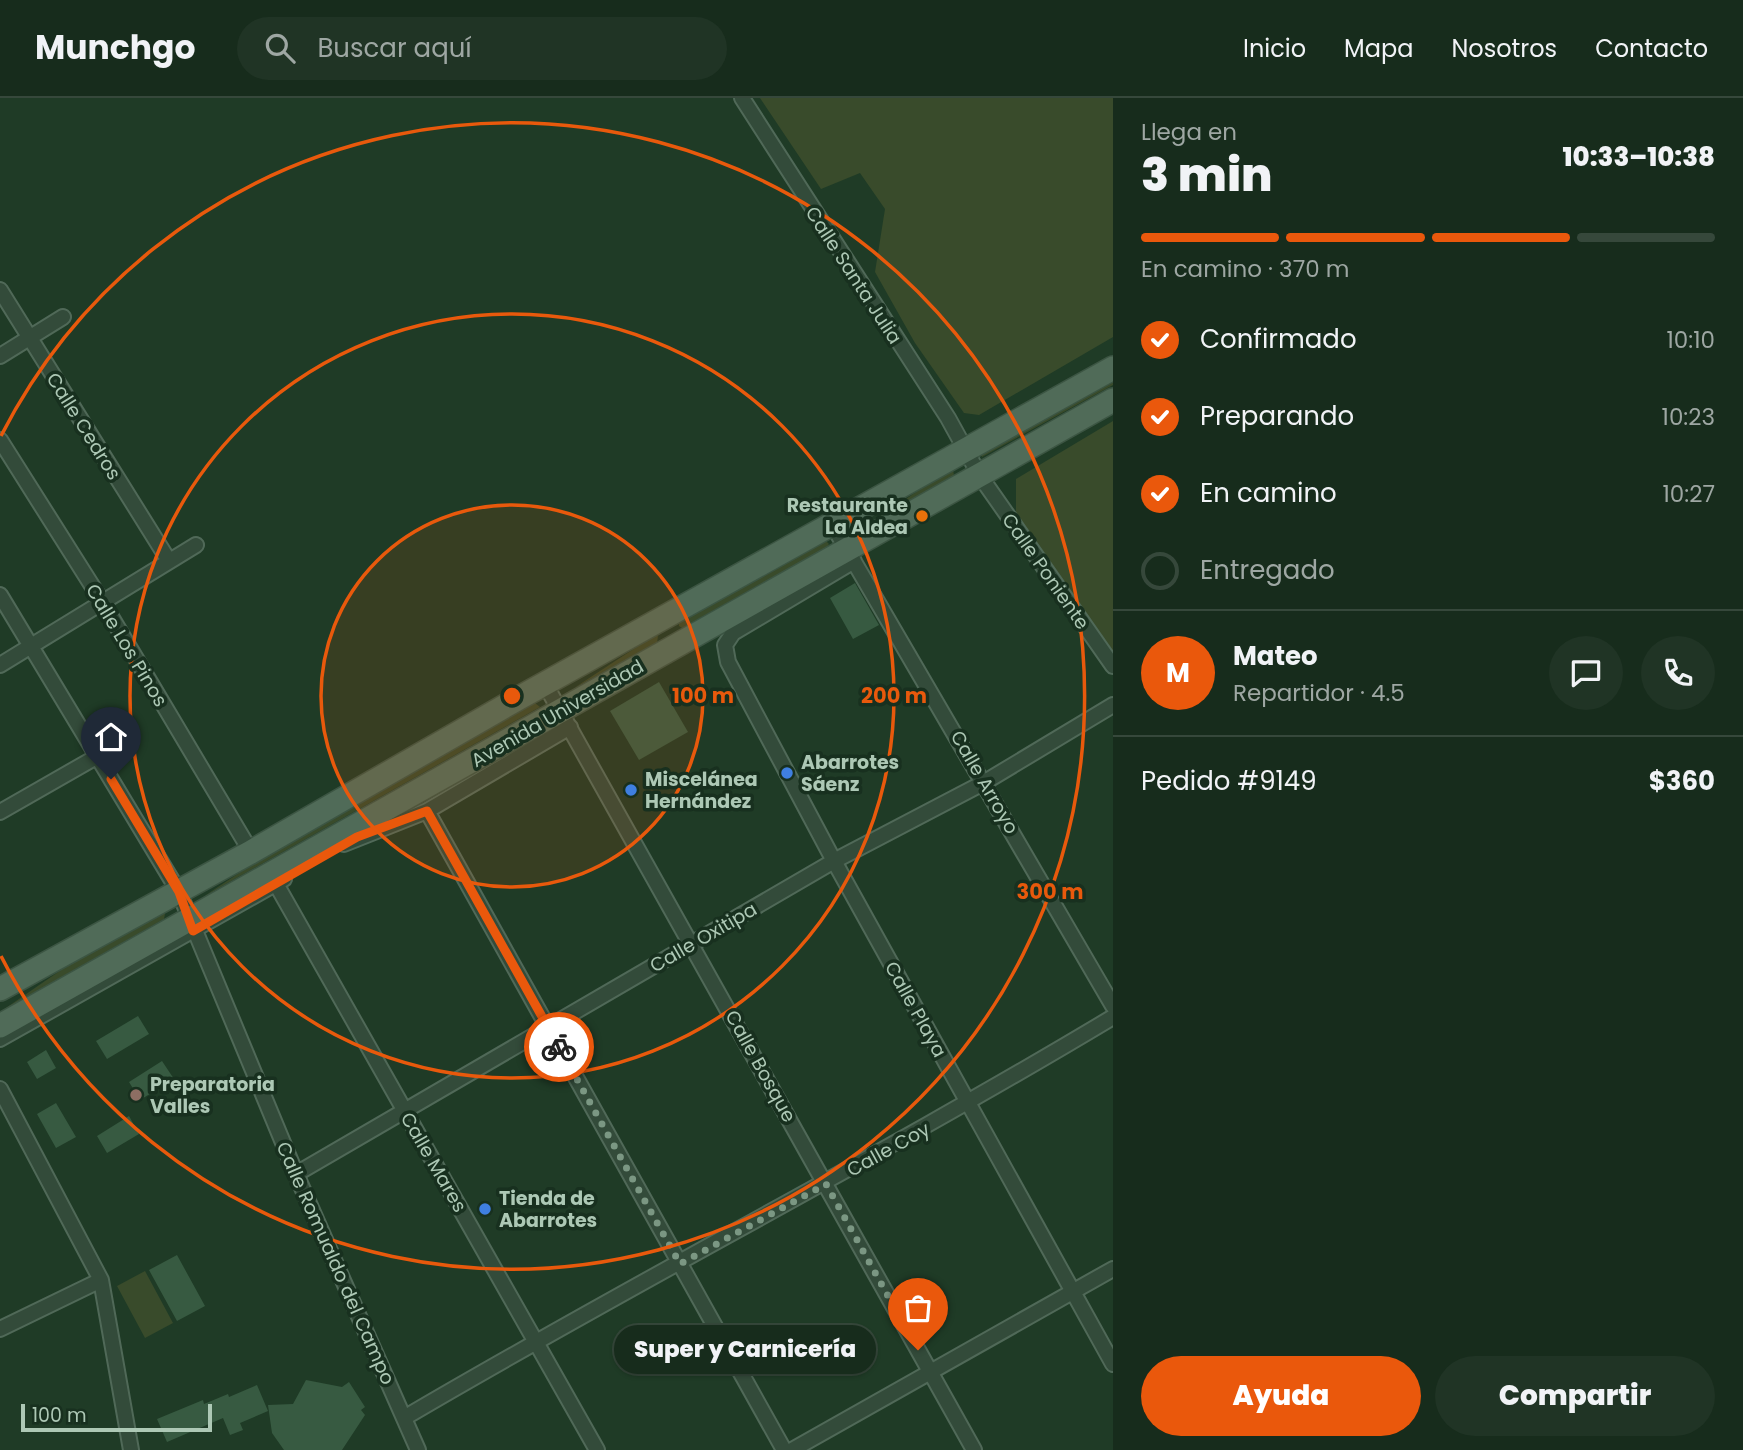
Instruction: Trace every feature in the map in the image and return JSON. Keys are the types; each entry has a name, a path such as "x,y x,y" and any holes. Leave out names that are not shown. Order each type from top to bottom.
{"main road":[{"name":"Avenida Universidad","path":"0,989 251,852 545,684 1113,368"},
{"name":"Avenida Universidad","path":"0,1026 191,926 566,719 851,556 979,477 1113,400"}],"street":[{"name":"Calle Santa Julia","path":"742,98 966,451 979,477"},
{"name":"Calle Cedros","path":"0,290 169,561"},
{"path":"0,356 62,317"},
{"name":"Calle Los Pinos","path":"0,440 103,603 251,852"},
{"name":"Calle Poniente","path":"979,477 1113,666"},
{"name":"Calle Arroyo","path":"832,524 985,782 1113,1006"},
{"path":"0,665 196,545"},
{"name":"Calle Playa","path":"851,556 733,634 724,645 725,652 834,861 1113,1364"},
{"name":"Calle Romualdo del Campo","path":"0,595 179,892 296,1174 418,1450"},
{"name":"Calle Bosque","path":"545,684 974,1450"},
{"name":"Calle Oxitipa","path":"296,1174 834,861 985,782 1113,705"},
{"path":"273,880 357,837 427,811 566,719"},
{"path":"0,812 98,756"},
{"path":"427,811 784,1450"},
{"name":"Calle Mares","path":"273,880 597,1450"},
{"path":"0,1039 191,926"},
{"name":"Calle Coy","path":"404,1418 536,1340 680,1264 968,1104 1113,1017"},
{"path":"0,1089 101,1280 131,1450"},
{"path":"792,1450 1113,1269"},
{"path":"0,1329 101,1280"}],"green space":[{"path":"760,98 1113,98 1113,337 979,415 964,413 915,343 875,272 885,209 860,173 821,189"},
{"path":"1113,378 1113,385 982,457 981,454"},
{"path":"1113,421 1113,652 1016,517 1016,479"},
{"path":"953,469 954,476 864,526 930,483"},
{"path":"825,540 829,544 827,547 682,628 679,626 679,622"},
{"path":"655,635 658,636 657,643 574,688"},
{"path":"535,703 540,707 203,897 282,844"},
{"path":"160,913 165,914 164,919 0,1012 61,970"},
{"path":"145,1271 173,1323 145,1338 117,1286"}],"building":[{"path":"855,583 879,625 853,639 830,598"},
{"path":"659,682 688,732 639,760 610,711"},
{"path":"138,1016 149,1034 107,1059 96,1041"},
{"path":"46,1050 56,1068 37,1079 27,1062"},
{"path":"162,1061 174,1079 140,1100 129,1082"},
{"path":"56,1103 76,1137 56,1148 37,1114"},
{"path":"129,1116 139,1134 107,1153 97,1136"},
{"path":"177,1255 205,1306 177,1321 149,1270"},
{"path":"306,1380 342,1387 349,1382 365,1407 361,1410 365,1415 342,1450 284,1450 272,1433 268,1405 293,1404"},
{"path":"257,1385 268,1411 240,1423 243,1430 230,1435 223,1418 167,1442 157,1419 203,1400 204,1404"}],"way so far":[{"path":"559,1047 680,1264 826,1184 918,1350"}],"place":[{"name":"Restaurante La Aldea","path":"922,516"},
{"name":"Abarrotes Sáenz","path":"787,773"},
{"name":"Miscelánea Hernández","path":"631,790"},
{"name":"Preparatoria Valles","path":"136,1095"},
{"name":"Tienda de Abarrotes","path":"485,1209"},
{"name":"Super y Carnicería","path":"918,1350"}],"route":[{"path":"111,779 179,892 193,931 357,837 427,811 559,1047"}]}
